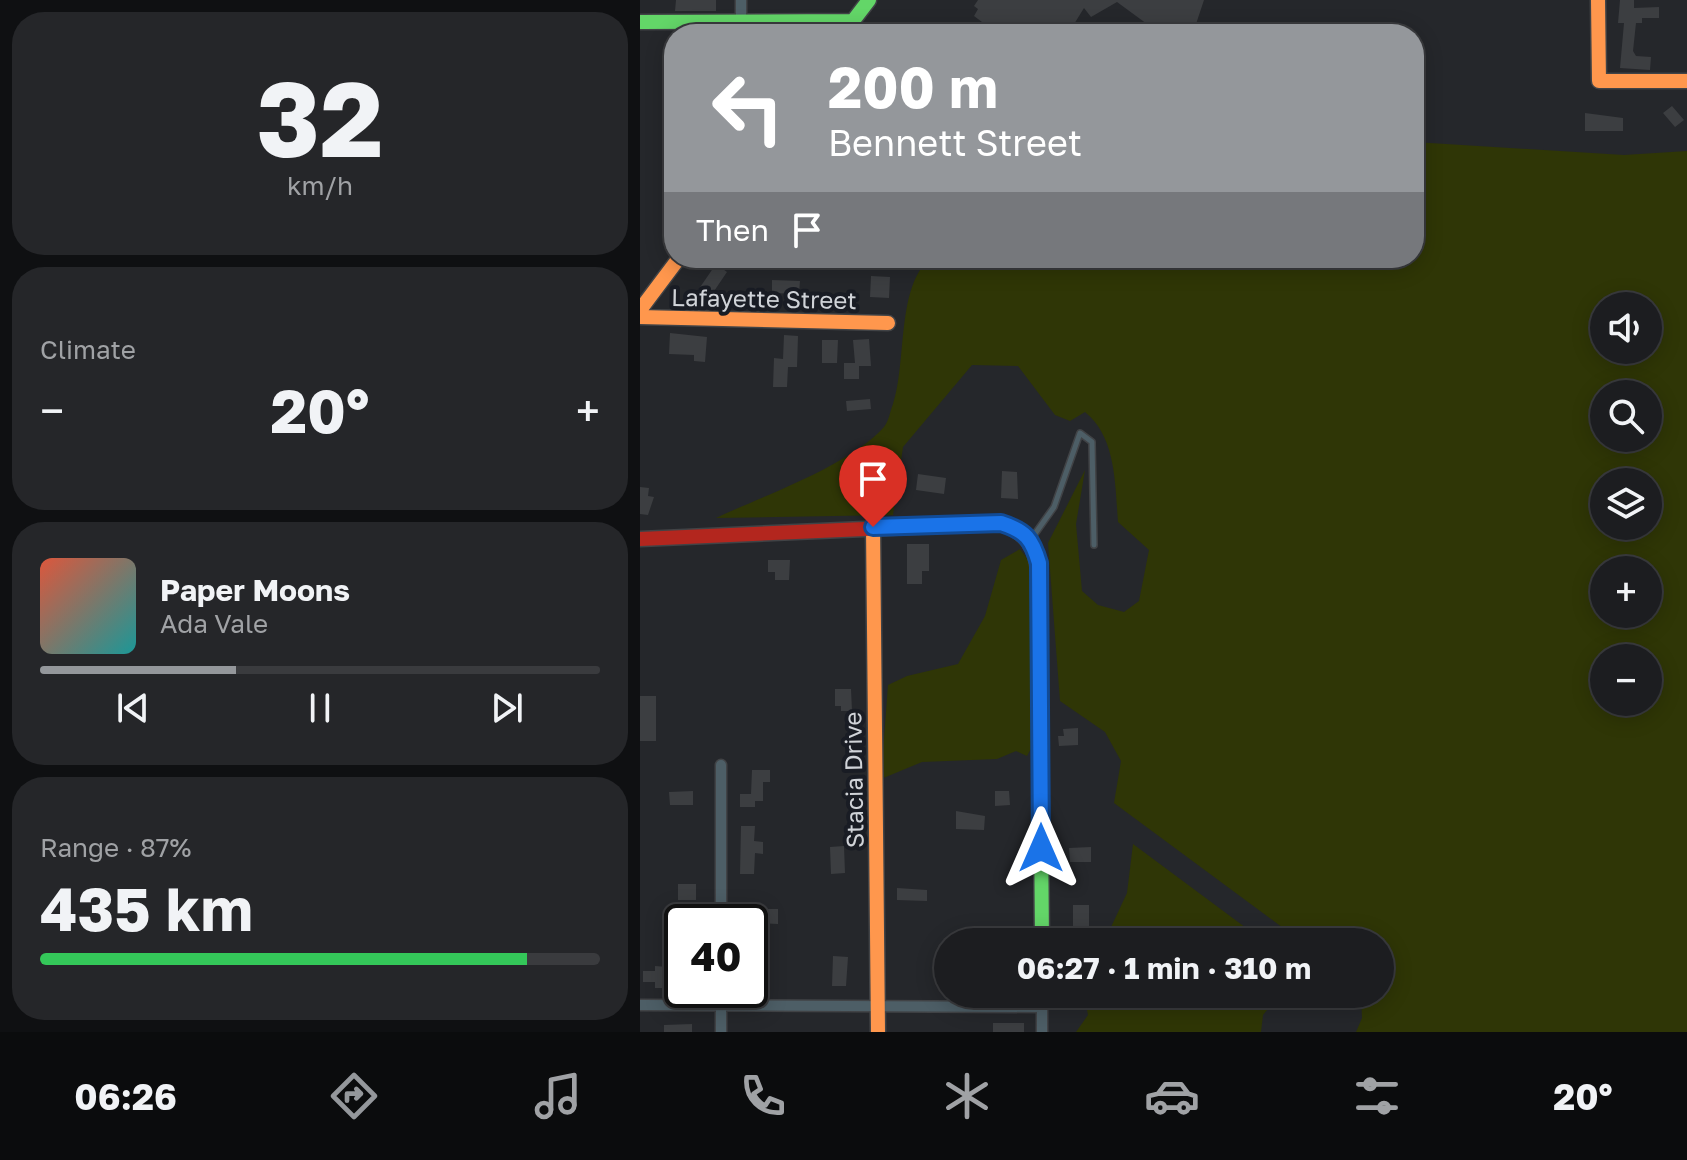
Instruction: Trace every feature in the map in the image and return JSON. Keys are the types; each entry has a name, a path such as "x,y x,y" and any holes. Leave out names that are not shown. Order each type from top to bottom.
{"street":[{"path":"741,0 741,22"},
{"path":"851,24 869,0"},
{"path":"1598,0 1599,81 1687,81"},
{"path":"640,22 853,21"},
{"path":"640,310 672,268"},
{"name":"Lafayette Street","path":"640,317 888,323"},
{"path":"640,539 1001,523 1026,534 1039,563 1042,928"},
{"name":"Stacia Drive","path":"873,527 878,1032"},
{"path":"721,765 721,904"},
{"path":"640,1005 664,1005"},
{"path":"768,1005 934,1006"},
{"path":"721,1008 721,1032"},
{"path":"1042,1032 1043,1008"}],"lane":[{"path":"1026,534 1054,507 1080,433 1092,442 1094,545"}],"green space":[{"path":"1424,143 1624,155 1687,151 1687,1032 1356,1032 1362,1018 1362,1008 1394,1008 1394,928 1283,928 1114,803 1121,761 1105,732 1060,701 1048,543 1085,470 1076,524 1082,591 1098,605 1124,612 1139,601 1149,550 1118,522 1112,462 1103,434 1095,422 1085,412 1070,421 1055,415 1018,366 972,365 903,447 893,515 716,518 828,467 869,441 884,427 897,387 912,286 922,268 1424,268"},
{"path":"1020,549 1031,564 1035,741 1027,756 1016,751 997,759 922,762 881,779 888,685 907,676 958,664 985,616 1001,560"},
{"path":"1133,844 1246,928 1111,928 1127,893"},
{"path":"1087,1008 1269,1008 1263,1015 1261,1032 1076,1032 1088,1015"}],"building":[{"path":"676,0 716,0 716,11 675,11"},
{"path":"978,0 1204,0 1196,24 1147,24 1117,2 1091,17 1084,8 1074,24 981,24 974,16 978,9 974,6"},
{"path":"1620,0 1634,0 1634,8 1659,7 1659,18 1642,18 1642,23 1636,23 1633,51 1636,56 1651,57 1650,70 1620,68 1624,23 1618,23"},
{"path":"1672,106 1684,120 1675,127 1663,113"},
{"path":"1585,113 1623,118 1623,131 1585,131"},
{"path":"713,268 727,272 704,306 692,299"},
{"path":"871,276 890,277 889,298 870,297"},
{"path":"772,280 800,281 799,294 772,293"},
{"path":"670,333 707,337 705,362 694,361 694,355 669,354"},
{"path":"784,335 798,336 797,367 788,367 787,387 773,387 774,358 783,359"},
{"path":"869,339 871,366 859,366 859,379 844,379 844,363 855,363 853,340"},
{"path":"822,340 838,340 837,363 822,363"},
{"path":"870,399 871,409 847,411 846,401"},
{"path":"1002,471 1017,472 1018,499 1001,498"},
{"path":"918,474 946,478 944,494 916,490"},
{"path":"640,487 649,488 648,496 654,497 648,515 640,514"},
{"path":"907,544 929,544 929,571 922,571 922,584 907,584"},
{"path":"768,560 790,560 789,580 775,580 775,572 768,572"},
{"path":"835,689 851,689 852,711 841,711 841,706 835,706"},
{"path":"640,696 656,696 656,741 640,741"},
{"path":"1078,728 1078,745 1059,746 1058,736 1064,736 1063,729"},
{"path":"752,770 770,770 770,782 763,782 763,801 755,801 755,807 740,807 740,794 751,794"},
{"path":"693,791 693,805 670,805 669,792"},
{"path":"995,791 1009,791 1010,805 995,806"},
{"path":"956,811 985,816 984,830 956,829"},
{"path":"741,826 755,826 754,841 763,842 763,854 755,853 754,874 740,874"},
{"path":"844,846 845,873 831,874 830,847"},
{"path":"1091,847 1091,862 1070,862 1069,848"},
{"path":"678,884 696,884 696,900 678,900"},
{"path":"897,888 927,890 927,901 897,900"},
{"path":"1073,905 1089,905 1089,928 1073,927"},
{"path":"768,909 778,909 778,924 768,924"},
{"path":"833,956 848,957 846,986 832,986"},
{"path":"655,966 664,967 664,988 655,988 655,982 643,982 643,971 655,971"},
{"path":"993,1023 1024,1023 1024,1032 993,1032"},
{"path":"692,1024 692,1032 664,1032 664,1025"}],"traffic: fast":[{"path":"851,24 869,0"},
{"path":"640,22 853,21"},
{"path":"1039,591 1042,928"}],"traffic: slow":[{"path":"1598,0 1599,81 1687,81"},
{"path":"640,310 672,268"},
{"path":"640,317 888,323"},
{"path":"873,527 878,1032"}],"traffic: jam":[{"path":"640,539 1001,523 1021,534 1033,549 1039,591"}],"route":[{"path":"873,527 1001,523 1020,529 1032,539 1039,563 1041,848"}]}
